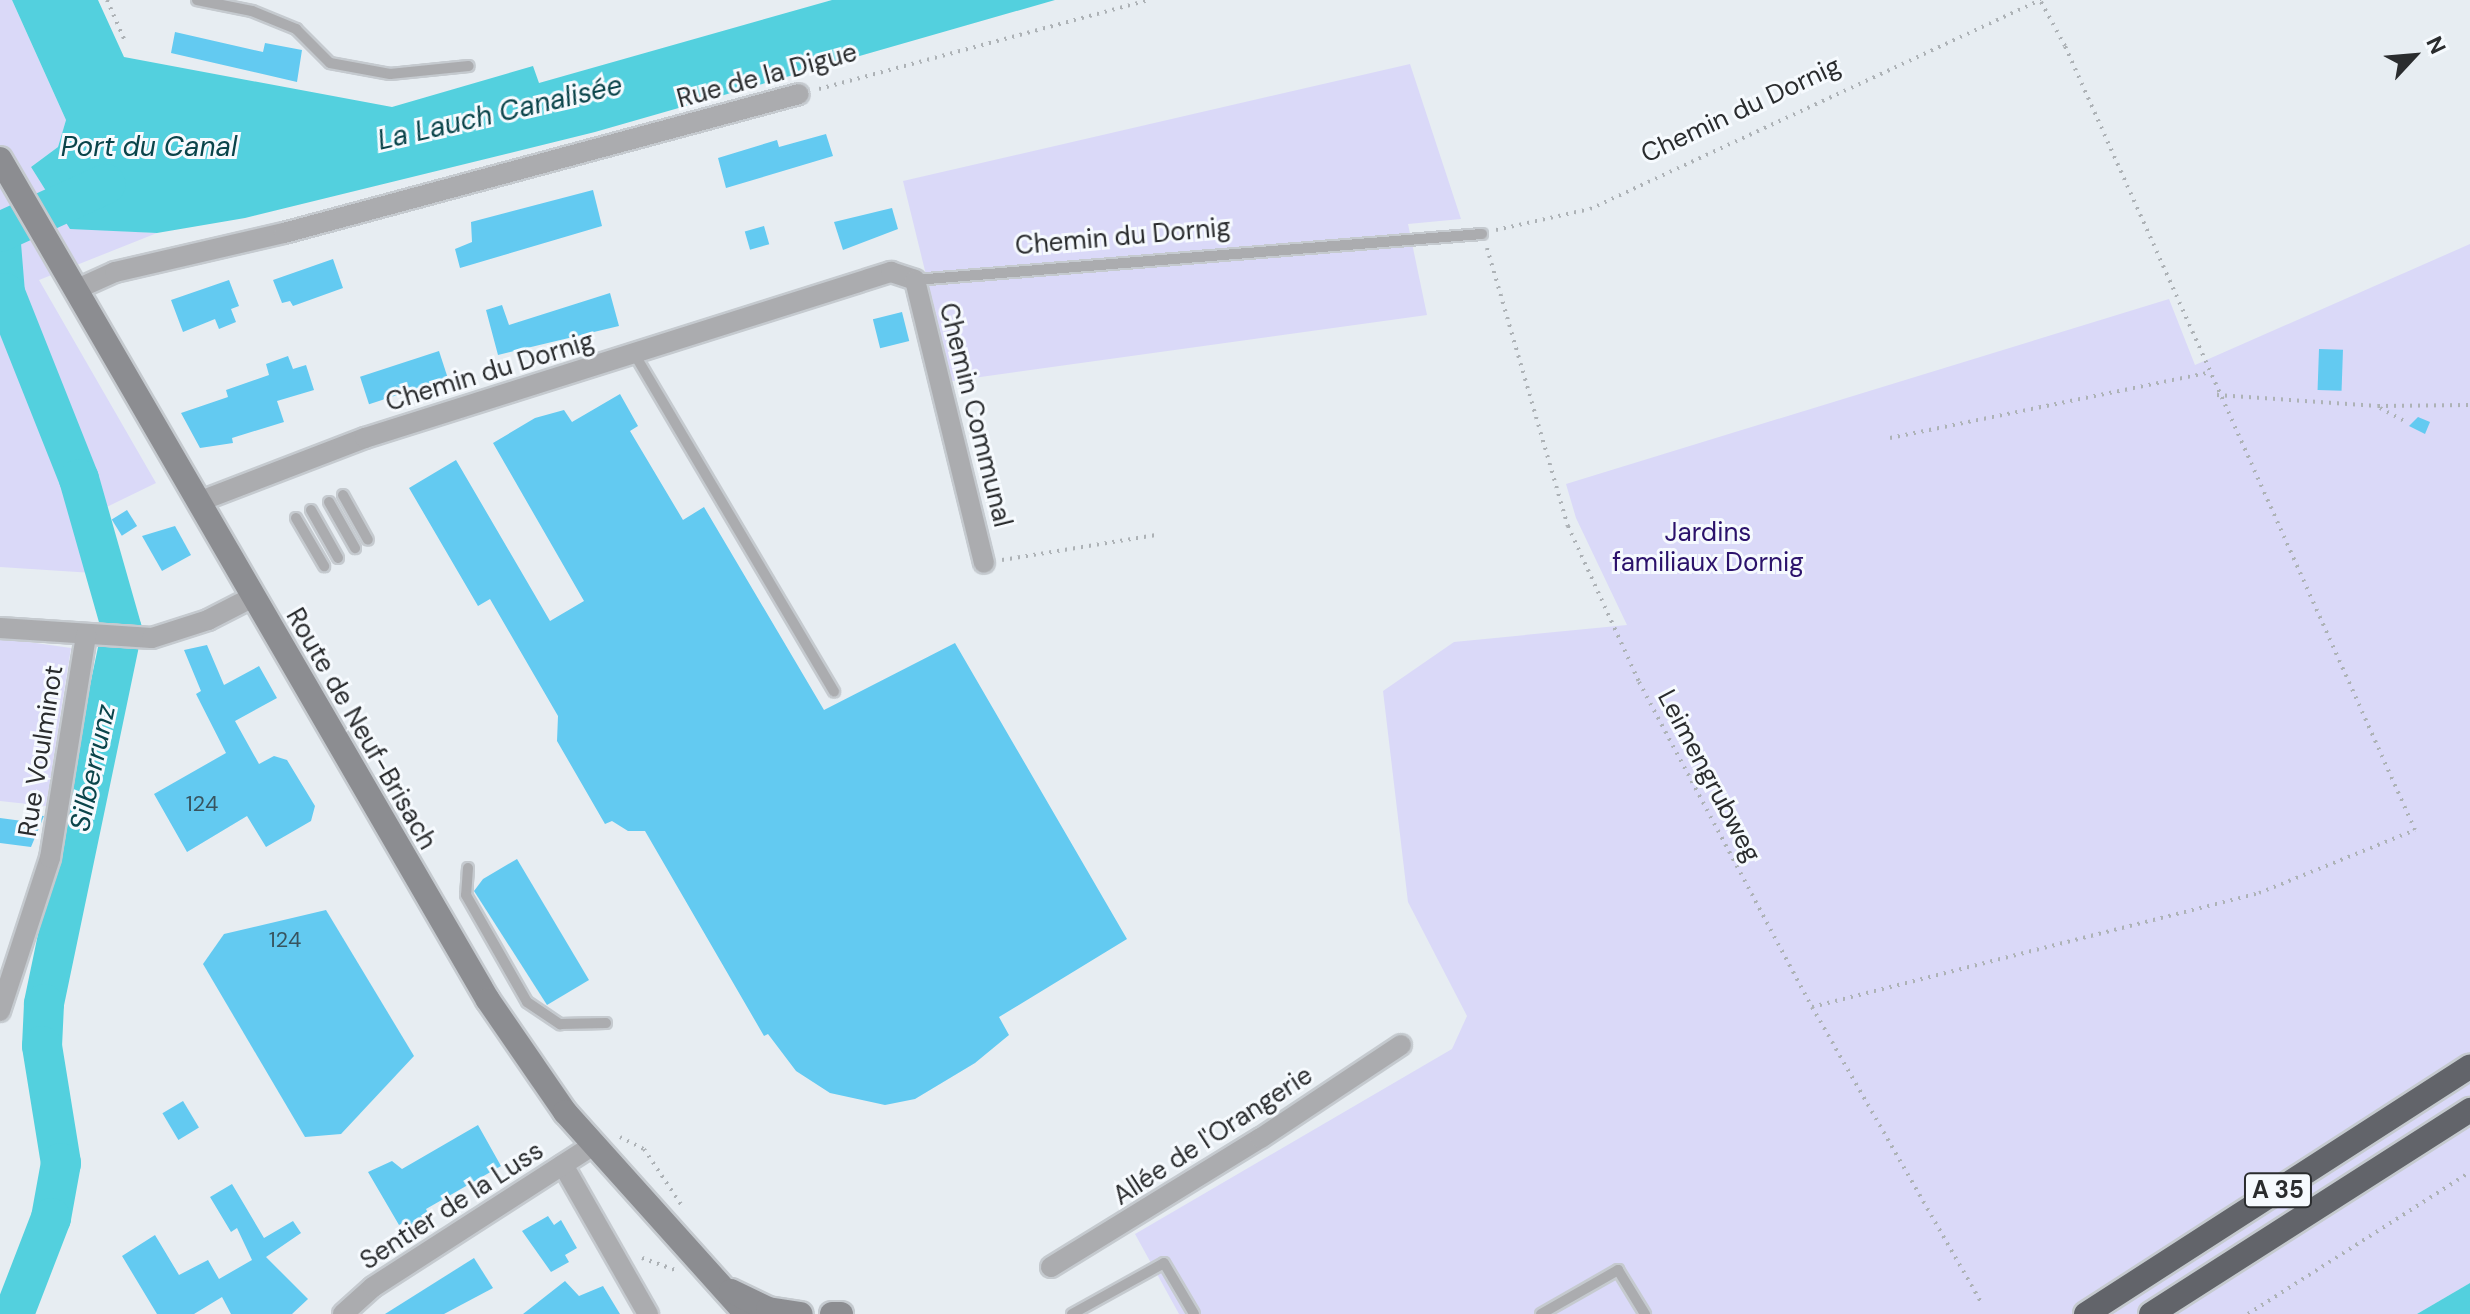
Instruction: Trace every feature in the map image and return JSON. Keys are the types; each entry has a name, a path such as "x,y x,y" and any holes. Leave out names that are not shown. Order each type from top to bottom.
{"highway":[{"name":"A 35","path":"2086,1314 2470,1067"},
{"name":"A 35","path":"2151,1314 2470,1110"}],"main road":[{"name":"Route de Neuf-Brisach","path":"4,166 488,1000 593,1145 728,1290 746,1314"},
{"name":"Route de Neuf-Brisach","path":"728,1290 768,1309 801,1314"},
{"path":"832,1314 841,1314"}],"street":[{"name":"Rue de la Digue","path":"75,290 115,272 284,233 799,94"},
{"name":"Chemin du Dornig","path":"198,502 365,438 891,272 915,280"},
{"name":"Chemin Communal","path":"915,280 984,563"},
{"path":"0,628 152,638 208,620 253,597"},
{"name":"Rue Voulminot","path":"0,1011 50,858 94,636"},
{"name":"Allée de l'Orangerie","path":"1051,1267 1261,1138 1401,1045"},
{"name":"Sentier de la Luss","path":"343,1314 373,1287 593,1145"},
{"path":"563,1165 648,1314"}],"lane":[{"path":"197,0 252,11 296,29 330,63 390,74 469,66"},
{"name":"Chemin du Dornig","path":"915,280 1482,234"},
{"path":"635,355 834,691"},
{"path":"343,495 368,540"},
{"path":"329,502 355,548"},
{"path":"311,510 338,558"},
{"path":"296,518 324,566"},
{"path":"468,868 466,895 527,1002 550,1021 606,1023"},
{"path":"1072,1314 1164,1263 1194,1314"},
{"path":"1541,1314 1618,1270 1645,1314"}],"path":[{"path":"107,0 125,41"},
{"name":"Rue de la Digue","path":"799,94 1149,0"},
{"path":"1812,1007 2259,893 2415,830 2207,373 2065,46 2040,0"},
{"name":"Chemin du Dornig","path":"1482,234 1590,209 2040,0"},
{"name":"Leimengrubweg","path":"1482,234 1568,526 1639,682 1812,1007 1981,1302"},
{"path":"1890,438 2207,373"},
{"path":"2217,395 2378,406 2470,405"},
{"path":"2378,406 2404,421"},
{"path":"984,563 1156,535"},
{"path":"617,1135 644,1149 662,1170 688,1217"},
{"path":"2248,1314 2470,1172"}],"green space":[{"path":"0,0 12,0 66,120 58,147 31,167 70,228 157,233 39,280 156,483 82,519 93,573 0,567"},
{"path":"1410,64 1461,219 1408,224 1427,315 952,381 903,181"},
{"name":"Jardins familiaux Dornig","path":"2470,244 2470,1283 2417,1314 1179,1314 1135,1234 1452,1049 1467,1016 1408,902 1383,691 1454,642 1627,625 1576,518 1566,484 2169,299 2195,365"},
{"path":"0,638 71,648 46,806 0,801"}],"water":[{"name":"Port du Canal","path":"12,0 98,0 124,57 392,107 533,66 539,83 832,0 1055,0 595,132 245,218 157,233 70,229 31,167 58,147 66,120"},
{"path":"2470,1283 2470,1314 2417,1314"}],"building":[{"path":"175,32 263,52 265,43 302,50 297,82 171,53"},
{"path":"826,134 833,156 726,188 718,158 777,140 779,147"},
{"path":"593,190 602,226 460,268 455,249 472,242 471,222"},
{"path":"892,208 898,229 843,250 834,222"},
{"path":"764,226 769,244 750,250 745,232"},
{"path":"333,259 343,288 293,306 290,301 282,303 273,280"},
{"path":"229,280 239,306 231,309 236,322 219,329 215,319 183,332 171,300"},
{"path":"610,293 619,326 498,355 486,310 502,305 509,325"},
{"path":"902,312 909,341 880,348 873,319"},
{"path":"2319,349 2343,350 2342,391 2318,390"},
{"path":"439,351 448,379 369,404 360,377"},
{"path":"288,356 293,369 306,365 314,390 277,401 284,422 232,438 233,443 200,448 181,413 228,397 226,390 269,375 266,364"},
{"path":"620,394 638,426 630,431 683,520 704,507 824,710 955,643 1127,939 999,1017 1009,1035 975,1063 915,1099 885,1105 830,1093 796,1071 768,1034 764,1036 645,831 628,831 612,821 605,824 557,741 558,716 490,599 478,606 409,488 456,460 550,621 584,601 493,443 535,418 564,410 572,422"},
{"path":"2418,417 2430,422 2425,434 2409,426"},
{"path":"127,510 137,526 122,536 112,520"},
{"path":"175,526 191,555 162,571 142,536"},
{"path":"207,645 224,685 259,666 277,698 235,721 259,764 274,756 287,760 315,806 311,821 266,847 247,816 187,852 154,794 226,753 196,694 201,691 184,650"},
{"path":"31,815 44,816 31,847 0,843 0,818 30,822"},
{"path":"517,859 589,980 547,1005 474,891 483,879"},
{"path":"326,910 414,1056 341,1134 305,1137 203,964 224,934"},
{"path":"183,1101 199,1128 178,1140 162,1113"},
{"path":"478,1125 501,1166 426,1209 430,1217 409,1230 404,1222 399,1225 368,1172 392,1161 402,1169"},
{"path":"232,1184 264,1238 293,1221 301,1233 266,1257 308,1299 292,1314 231,1314 222,1297 194,1314 157,1314 122,1256 155,1235 179,1275 208,1260 219,1279 252,1260 237,1228 231,1232 210,1197"},
{"path":"548,1216 554,1225 561,1220 577,1248 565,1255 569,1262 551,1272 522,1231"},
{"path":"474,1258 493,1288 444,1314 385,1314"},
{"path":"565,1281 579,1296 603,1286 620,1314 523,1314"}],"waterway":[{"name":"La Lauch Canalisée","path":"0,232 106,184"},
{"name":"Silberrunz","path":"0,232 5,293 79,479 122,630 44,1004 42,1046 61,1163 51,1218 14,1314"}]}
